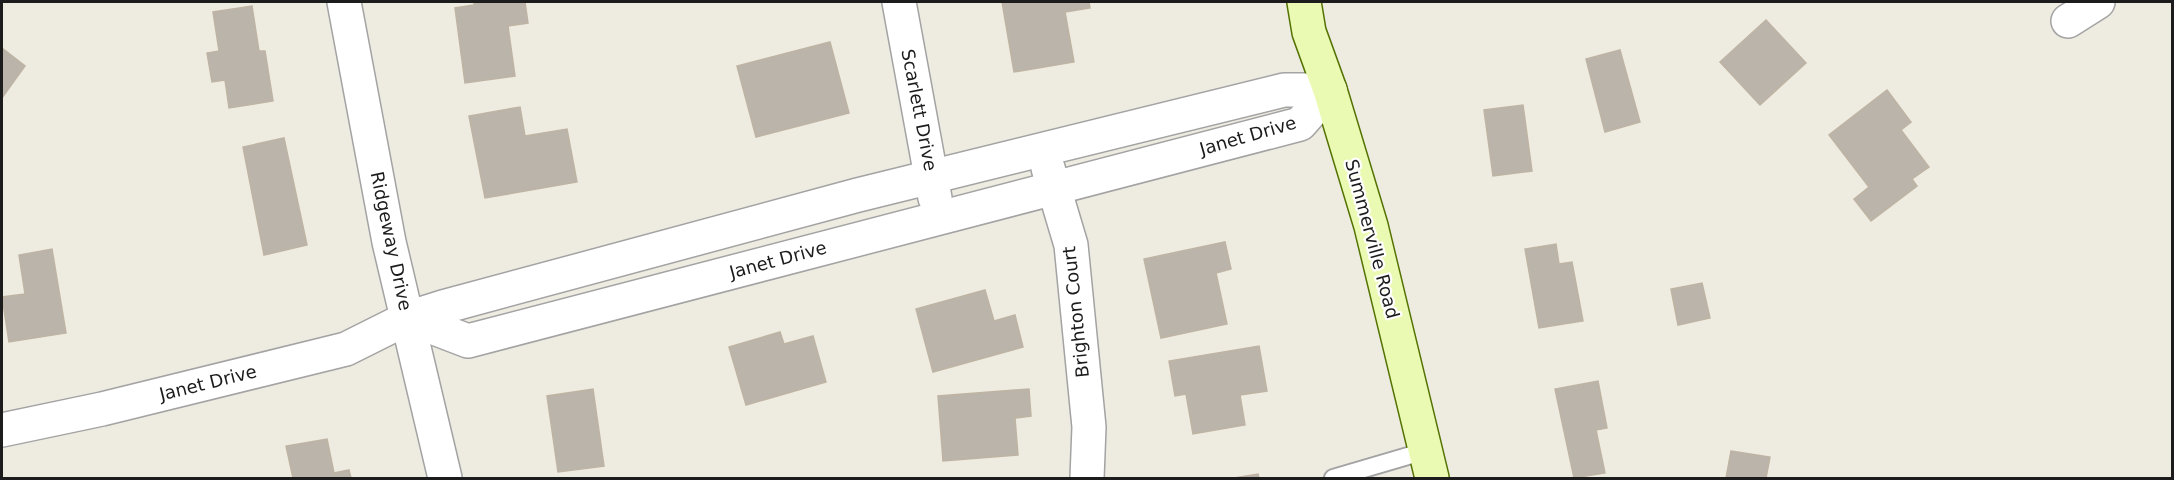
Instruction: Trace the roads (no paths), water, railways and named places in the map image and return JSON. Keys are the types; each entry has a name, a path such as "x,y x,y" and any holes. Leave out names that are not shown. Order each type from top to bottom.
{"main road":[{"name":"Summerville Road","path":"1304,2 1309,32 1330,90 1371,226 1429,465"}],"street":[{"name":"Ridgeway Drive","path":"344,2 389,242 445,478"},
{"name":"Scarlett Drive","path":"899,2 939,218"},
{"path":"2068,21 2098,2"},
{"name":"Janet Drive","path":"2,430 102,409 346,349 408,318 846,198 1284,90 1330,90"},
{"name":"Janet Drive","path":"408,318 468,341 1300,124 1330,90"},
{"name":"Brighton Court","path":"1043,149 1071,245 1089,427 1087,478"}],"lane":[{"path":"1333,478 1429,465"}]}
